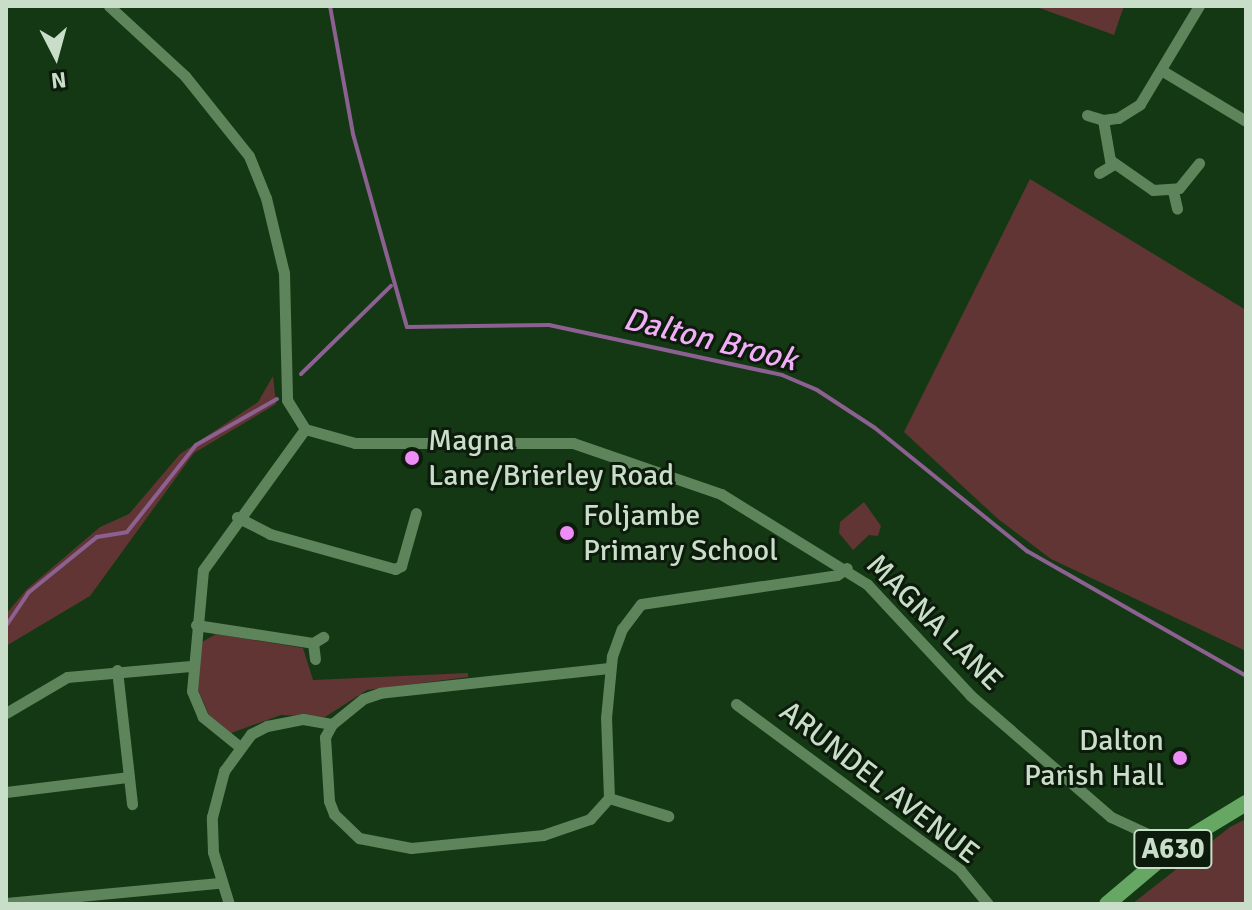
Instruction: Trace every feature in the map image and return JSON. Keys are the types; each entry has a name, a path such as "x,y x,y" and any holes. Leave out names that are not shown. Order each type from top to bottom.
{"main road":[{"name":"A630","path":"1107,904 1177,845 1246,803"}],"street":[{"path":"109,6 185,76 249,156 266,198 284,273 287,400 305,429 237,517 203,570 191,666 195,704 240,747"},
{"path":"1087,115 1103,120 1130,113 1161,70 1199,6"},
{"path":"1161,70 1245,117"},
{"path":"1103,120 1114,164 1153,190 1173,191 1199,163"},
{"path":"1099,173 1114,164"},
{"path":"1173,191 1177,209"},
{"name":"MAGNA LANE","path":"305,429 355,443 573,443 721,494 847,568 908,623 989,712 1111,817 1150,835 1168,836 1177,845"},
{"path":"237,517 270,534 395,569 401,566 416,513"},
{"path":"332,724 323,758 329,801 345,827 376,844 411,848 543,835 590,819 609,798 609,668 622,629 641,604 654,598 837,575 847,568"},
{"path":"196,625 318,640 315,659"},
{"path":"6,713 67,677 117,670 191,666"},
{"path":"229,904 219,883 213,852 216,792 240,747 251,734 285,721 332,724 380,693 609,668"},
{"path":"117,670 132,804"},
{"name":"ARUNDEL AVENUE","path":"736,704 960,870 988,904"},
{"path":"6,792 129,777"},
{"path":"609,798 668,816"},
{"path":"1150,835 1163,857"},
{"path":"6,903 219,883"}],"shaded area":[{"path":"1034,6 1124,6 1114,35"},
{"path":"1030,179 1246,310 1246,651 1051,559 998,519 904,432"},
{"path":"273,376 276,404 194,453 90,596 6,646 6,614 27,589 100,527 129,514 180,454 258,402"},
{"path":"864,502 881,526 878,536 869,535 853,550 839,533 840,522"},
{"path":"216,634 303,648 313,680 468,673 468,677 367,690 325,717 281,715 231,733 209,715 195,683 200,643"},
{"path":"1246,819 1246,904 1132,904 1230,827"}],"waterway":[{"name":"Dalton Brook","path":"330,6 353,134 407,327 549,325 782,375 817,390 875,428 1027,551 1246,676"},
{"path":"301,374 391,286"},
{"path":"6,626 28,593 97,537 127,532 196,445 277,399"}],"place":[{"name":"Magna Lane/Brierley Road","path":"412,458"},
{"name":"Foljambe Primary School","path":"567,533"},
{"name":"Dalton Parish Hall","path":"1180,758"}]}
